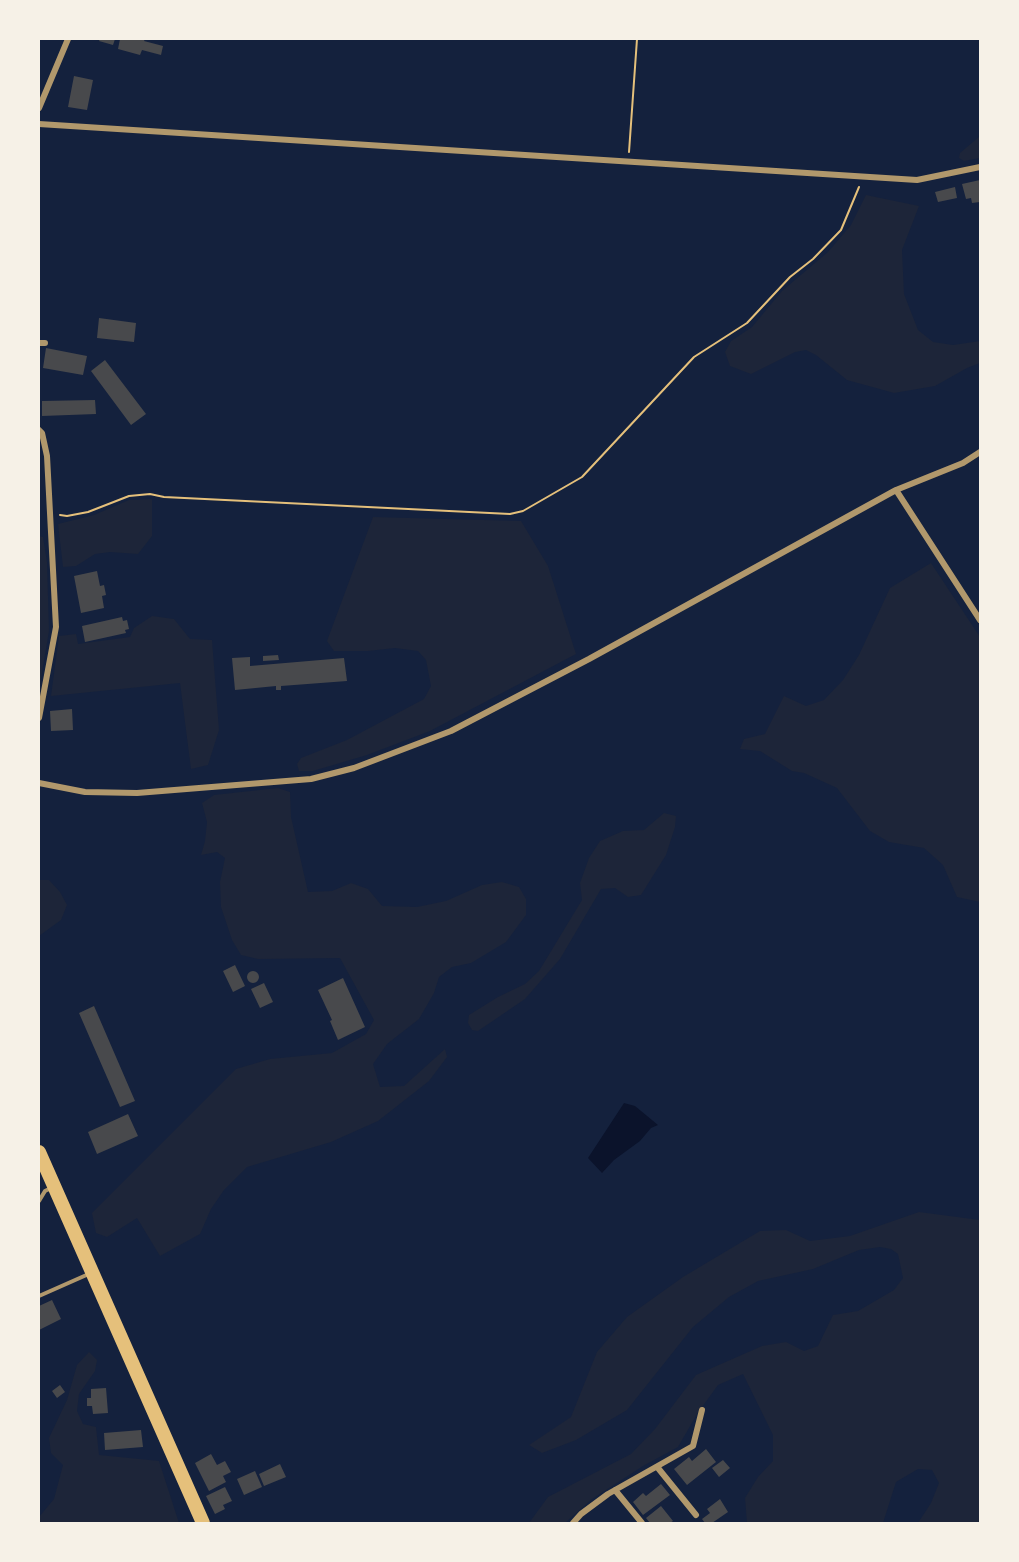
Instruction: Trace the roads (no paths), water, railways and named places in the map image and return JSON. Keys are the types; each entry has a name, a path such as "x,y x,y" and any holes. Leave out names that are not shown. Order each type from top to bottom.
{"highway":[{"path":"40,1155 203,1523"}],"street":[{"path":"39,108 68,39"},
{"path":"39,124 917,180 980,167"},
{"path":"39,430 42,433 47,456 56,627 39,718"},
{"path":"39,783 85,792 137,793 310,779 354,768 451,731 589,659 896,490 963,463 980,452"},
{"path":"896,490 980,620"},
{"path":"573,1523 581,1514 615,1490 658,1468 693,1446 702,1410"},
{"path":"658,1468 696,1515"},
{"path":"615,1490 642,1523"}],"lane":[{"path":"39,1201 45,1191 54,1187"},
{"path":"39,1296 93,1273"}]}
